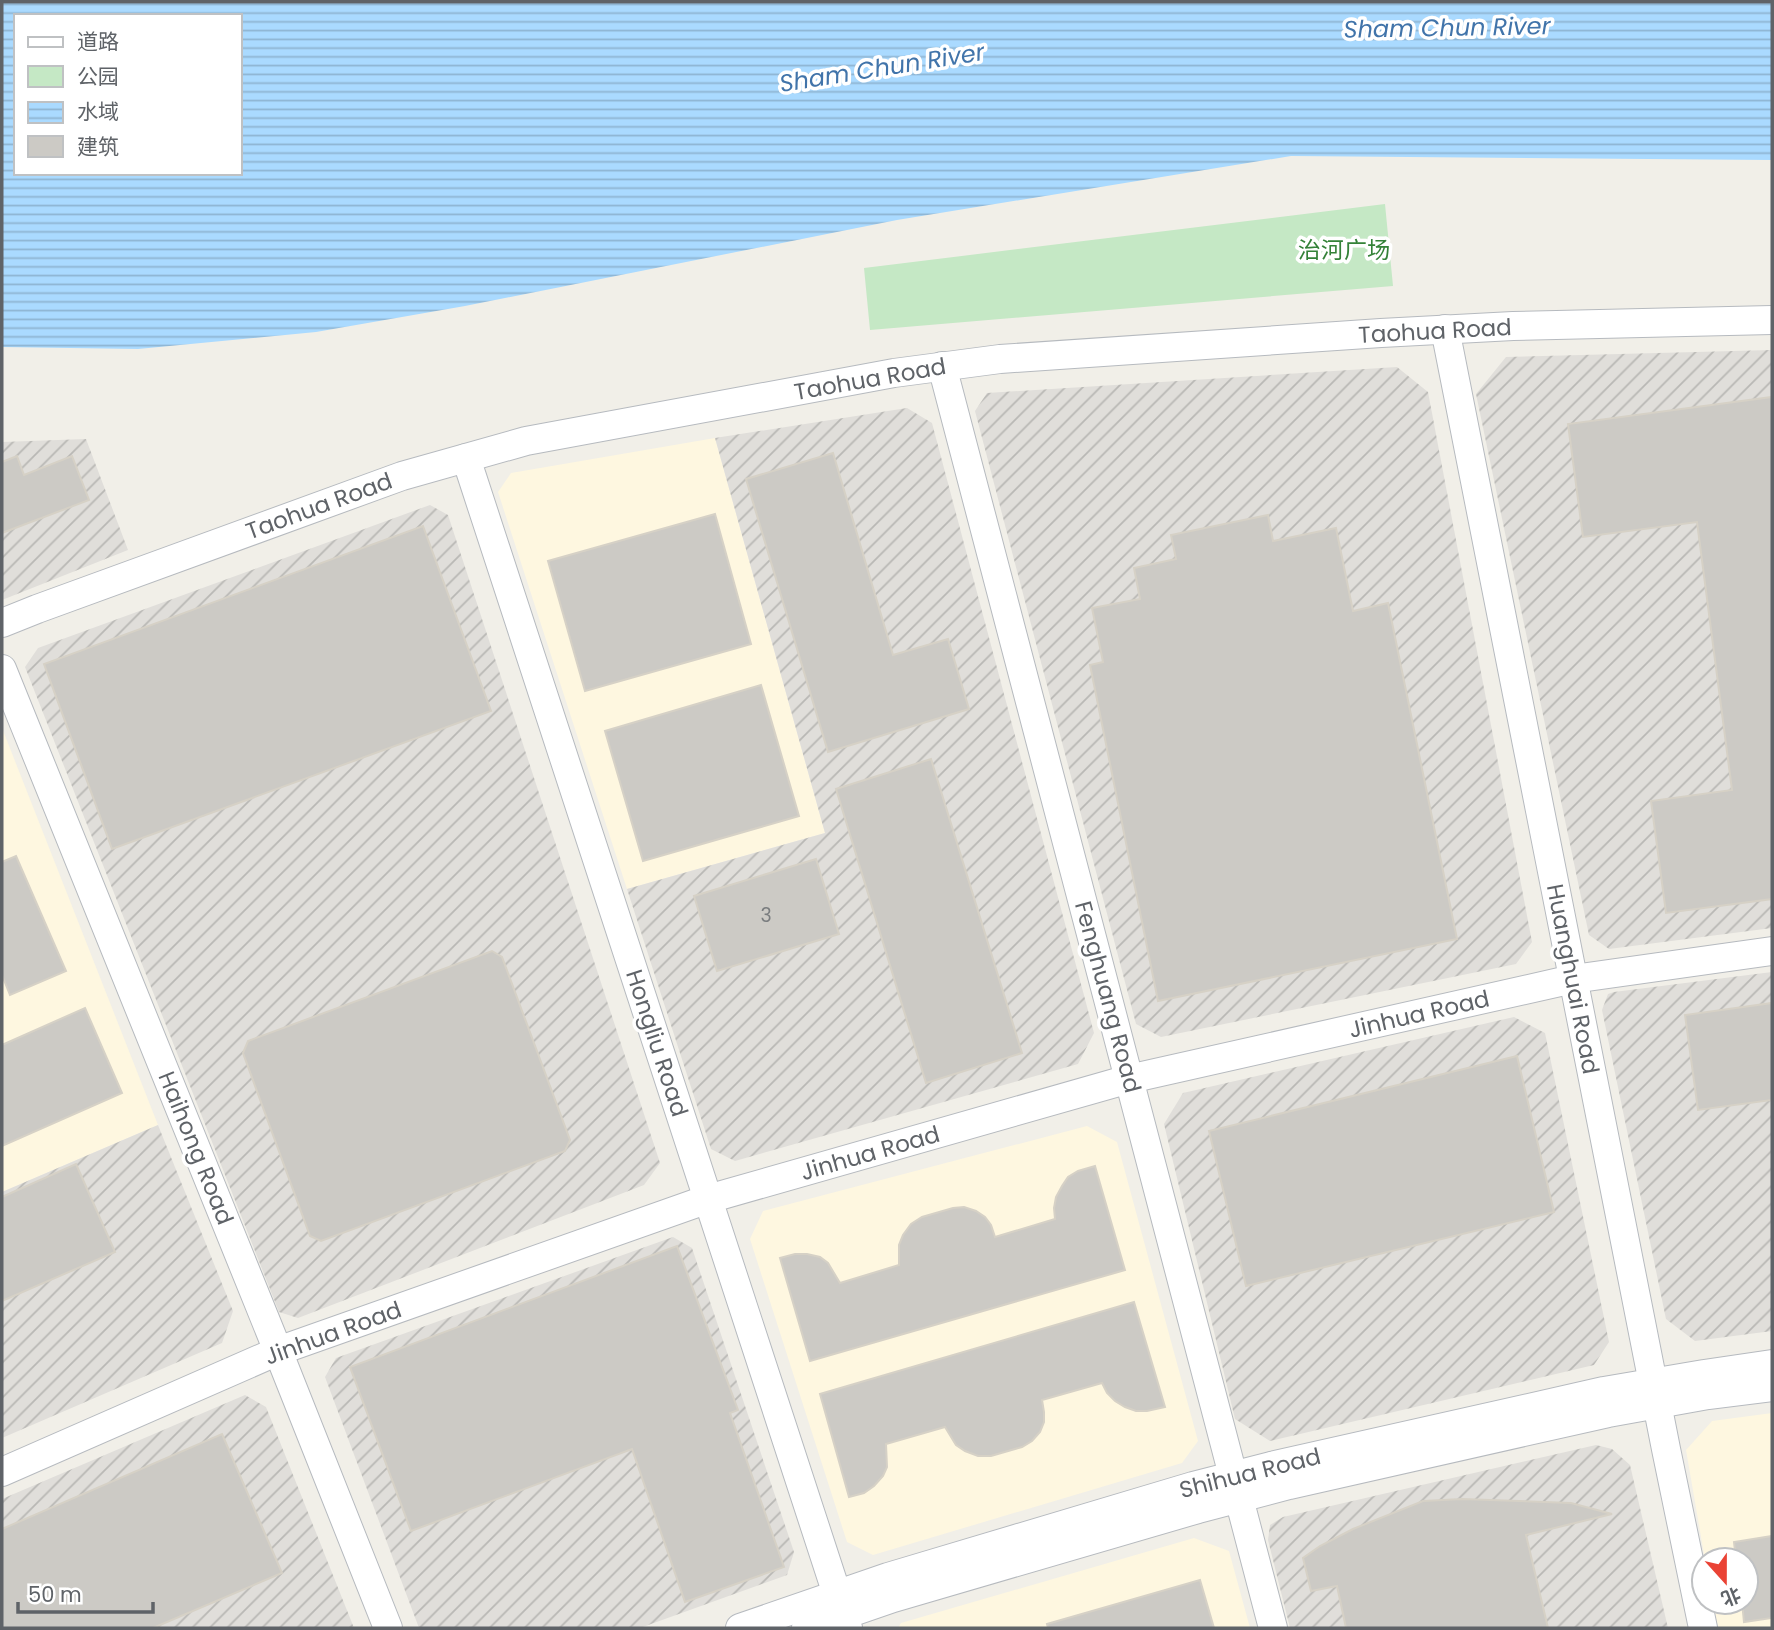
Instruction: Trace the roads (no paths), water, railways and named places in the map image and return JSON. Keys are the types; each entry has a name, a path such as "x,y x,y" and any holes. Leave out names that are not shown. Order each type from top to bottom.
{"street":[{"name":"Taohua Road","path":"2,623 402,476 466,458 526,442 894,373 1013,358 1445,330 1772,320"},
{"name":"Huanghuai Road","path":"1445,330 1703,1628"},
{"name":"Fenghuang Road","path":"942,366 1273,1628"},
{"name":"Hongliu Road","path":"466,458 843,1613"},
{"name":"Haihong Road","path":"2,669 388,1628"},
{"name":"Jinhua Road","path":"2,1472 278,1351 708,1199 1129,1079 1573,979 1772,951"},
{"name":"Shihua Road","path":"1656,1393 1772,1364"},
{"name":"Shihua Road","path":"806,1628 843,1613 1198,1509 1282,1463 1590,1394 1772,1387"},
{"name":"Shihua Road","path":"740,1628 843,1613"}],"water":[{"name":"Sham Chun River","path":"2,2 1772,2 1772,160 1291,156 897,220 465,306 316,332 138,349 2,347"}],"park label":[{"name":"治河广场","path":"1344,250"}]}
